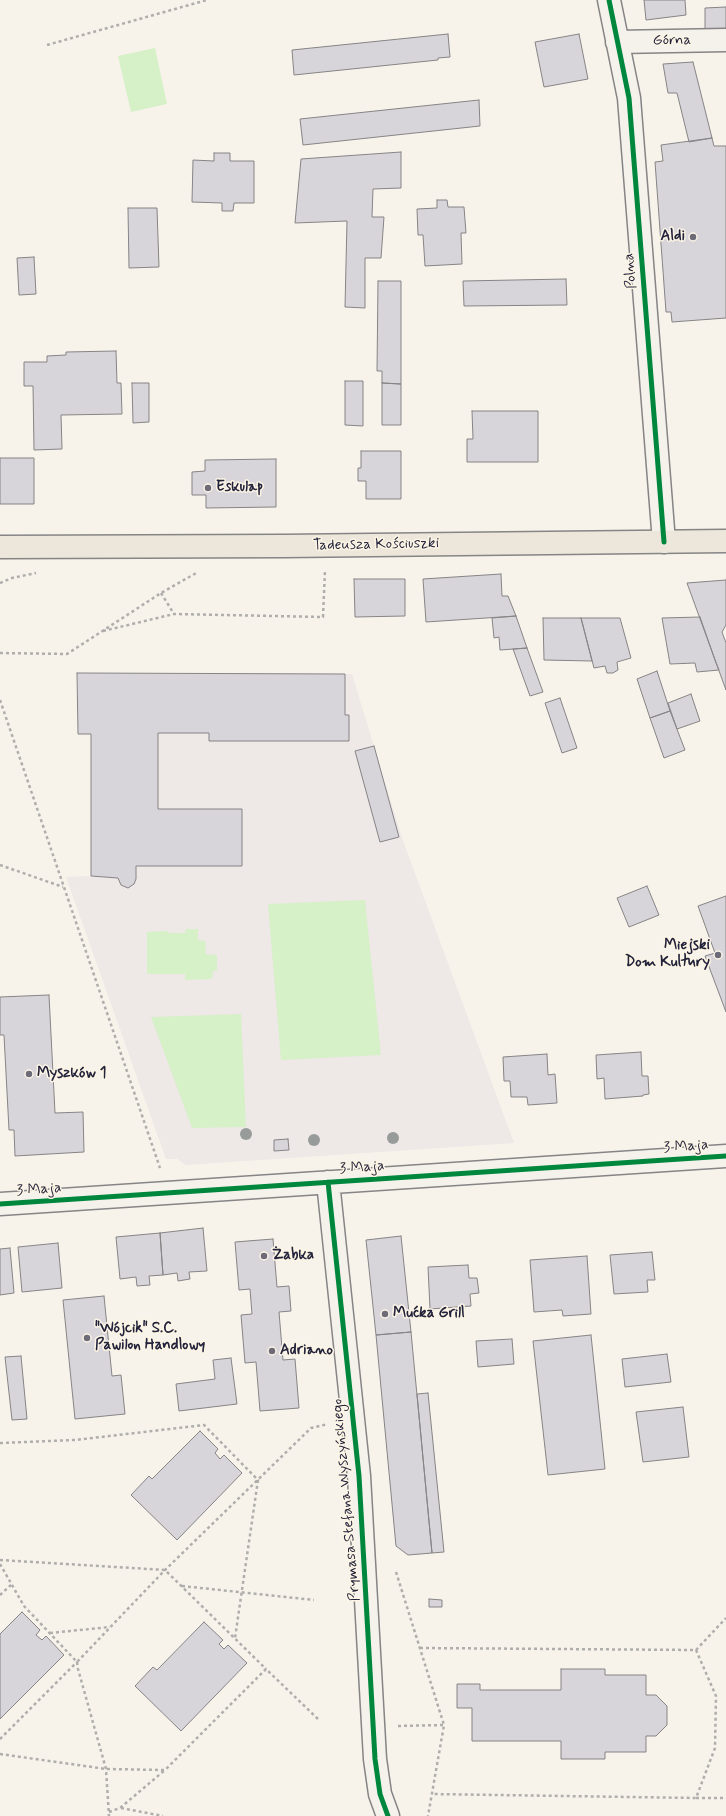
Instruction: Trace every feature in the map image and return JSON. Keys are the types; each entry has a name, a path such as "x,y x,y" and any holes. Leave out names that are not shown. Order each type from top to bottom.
{"main road":[{"name":"Tadeusza Kościuszki","path":"0,547 326,546 726,541"},
{"name":"Tadeusza Kościuszki","path":"0,555 27,548"}],"street":[{"name":"Polna","path":"609,0 629,98 664,542"},
{"name":"Górna","path":"618,42 726,40"},
{"name":"3 Maja","path":"0,1204 726,1156"},
{"name":"Prymasa Stefana Wyszyńskiego","path":"328,1182 359,1476 366,1572 372,1727 380,1794 388,1816"}],"path":[{"path":"47,45 207,0"},
{"path":"103,631 174,614 323,617 326,546"},
{"path":"0,653 67,654 161,593 199,571"},
{"path":"161,593 174,614"},
{"path":"0,700 168,1193"},
{"path":"0,865 64,888"},
{"path":"0,1739 77,1662 165,1570 311,1428 353,1418"},
{"path":"0,1442 75,1440 204,1425 258,1480"},
{"path":"235,1638 258,1480"},
{"path":"0,1560 165,1570 319,1720"},
{"path":"0,1564 24,1606 77,1662 106,1768 109,1816"},
{"path":"396,1572 444,1725 428,1816"},
{"path":"0,1595 12,1584"},
{"path":"182,1586 314,1600"},
{"path":"420,1648 696,1650 726,1618"},
{"path":"50,1633 110,1627"},
{"path":"696,1650 716,1696 715,1748 696,1798"},
{"path":"109,1812 120,1808 165,1770 266,1669"},
{"path":"372,1727 444,1725"},
{"path":"0,1754 106,1768 165,1770"},
{"path":"432,1794 726,1798"},
{"path":"120,1808 163,1816"}],"shaded area":[{"path":"77,673 352,674 402,838 514,1143 186,1165 177,1159 166,1159 66,877 91,876 91,734 78,734"}],"green space":[{"path":"155,48 167,104 131,112 118,56"},
{"path":"365,900 381,1055 281,1060 268,904"},
{"path":"186,929 198,929 198,940 205,941 206,954 217,955 217,971 213,971 212,979 185,980 185,974 147,974 147,932 168,931 169,933 185,933"},
{"path":"241,1014 246,1127 192,1128 151,1017"}],"building":[{"path":"644,0 685,0 686,15 646,20"},
{"path":"726,7 726,29 705,30 705,8"},
{"path":"448,34 450,57 438,58 438,60 294,75 292,50"},
{"path":"579,34 588,79 544,87 535,42"},
{"path":"693,62 712,138 689,142 677,93 668,93 663,64"},
{"path":"479,100 480,126 303,145 300,119"},
{"name":"Aldi","path":"712,138 714,146 726,146 726,318 672,322 671,312 666,312 655,162 663,161 661,145"},
{"path":"401,152 401,188 373,189 372,217 384,217 381,258 365,258 365,308 345,307 347,221 295,223 301,159"},
{"path":"214,153 230,153 230,161 254,161 254,203 234,203 233,211 222,211 222,203 192,202 193,160 214,161"},
{"path":"437,200 447,200 448,207 464,207 466,233 461,233 462,264 425,266 423,235 418,235 417,209 437,208"},
{"path":"128,208 157,208 159,267 129,268"},
{"path":"34,257 36,294 19,295 17,258"},
{"path":"566,279 567,305 464,306 463,281"},
{"path":"378,281 401,281 401,384 382,383 382,371 377,371"},
{"path":"116,351 117,383 121,383 122,414 61,415 62,449 34,450 33,386 24,386 24,362 47,362 47,356 66,355 66,352"},
{"path":"345,381 363,381 363,426 345,425"},
{"path":"132,383 149,383 149,422 133,423"},
{"path":"382,383 401,384 401,425 382,425"},
{"path":"472,411 538,411 538,462 467,462 467,439 473,439"},
{"path":"361,451 401,451 401,499 366,499 366,481 358,481 358,468 361,468"},
{"path":"0,458 34,458 34,504 0,504"},
{"path":"276,459 276,507 206,508 206,495 192,495 192,472 205,471 205,460"},
{"path":"501,574 502,596 508,596 516,616 426,622 423,579"},
{"path":"354,579 405,579 405,616 355,617"},
{"path":"726,580 726,625 722,632 726,643 726,690 687,583"},
{"path":"516,616 527,648 500,650 499,637 494,638 492,618"},
{"path":"700,617 719,670 697,672 695,663 670,664 662,618"},
{"path":"543,618 581,618 592,661 544,660"},
{"path":"581,618 620,618 631,658 617,662 618,670 613,673 607,673 605,666 594,668"},
{"path":"527,648 543,692 530,696 513,649"},
{"path":"657,671 670,711 650,718 637,679"},
{"path":"77,673 345,674 345,715 349,715 349,741 209,741 209,733 158,733 158,809 242,809 242,866 136,866 136,879 134,884 128,888 121,885 118,878 91,876 91,734 78,734"},
{"path":"691,694 700,721 677,729 668,703"},
{"path":"560,698 577,748 562,753 545,703"},
{"path":"670,711 685,750 664,758 650,718"},
{"path":"374,746 399,837 380,842 355,751"},
{"path":"647,886 659,915 629,927 617,898"},
{"name":"Miejski Dom Kultury","path":"726,896 726,1012 705,956 715,953 698,906"},
{"name":"Myszków 1","path":"49,995 55,1113 83,1112 84,1152 15,1156 14,1130 9,1130 4,1035 0,1035 0,997"},
{"path":"641,1052 642,1076 648,1076 649,1094 643,1096 605,1099 604,1078 597,1079 596,1055"},
{"path":"547,1054 548,1075 555,1074 557,1103 528,1105 527,1097 511,1097 510,1081 504,1081 503,1057"},
{"path":"288,1139 289,1150 274,1151 274,1140"},
{"path":"203,1228 207,1271 189,1272 190,1279 178,1281 177,1273 163,1275 160,1233"},
{"path":"160,1233 163,1275 149,1276 150,1285 137,1286 136,1277 120,1279 116,1237"},
{"path":"401,1236 411,1332 376,1335 366,1240"},
{"path":"273,1239 277,1287 289,1286 291,1311 279,1312 283,1360 295,1359 299,1408 260,1411 256,1362 245,1363 241,1315 252,1314 250,1289 239,1290 235,1242"},
{"path":"58,1243 62,1288 22,1292 18,1247"},
{"path":"10,1248 14,1293 0,1295 0,1249"},
{"path":"652,1252 655,1280 647,1280 648,1292 614,1294 610,1255"},
{"path":"587,1256 591,1314 563,1316 562,1310 534,1312 530,1260"},
{"path":"468,1265 469,1278 477,1278 479,1293 470,1294 471,1306 430,1309 428,1267"},
{"name":"\"Wójcik\" S.C. Pawilon Handlowy","path":"104,1296 112,1376 121,1375 125,1414 75,1419 63,1300"},
{"path":"411,1332 432,1553 408,1555 396,1546 376,1335"},
{"path":"591,1335 605,1469 548,1475 533,1341"},
{"path":"512,1339 514,1364 478,1367 476,1341"},
{"path":"667,1354 671,1382 625,1387 622,1359"},
{"path":"21,1356 27,1419 12,1420 5,1357"},
{"path":"231,1358 237,1404 179,1411 176,1384 215,1379 213,1360"},
{"path":"428,1393 444,1552 432,1553 417,1394"},
{"path":"683,1407 689,1457 643,1462 636,1412"},
{"path":"200,1431 218,1449 215,1453 220,1459 224,1455 242,1473 177,1540 131,1495 149,1476 152,1479"},
{"path":"429,1599 442,1600 442,1607 429,1607"},
{"path":"22,1612 40,1630 36,1635 42,1640 46,1636 64,1655 0,1719 0,1634"},
{"path":"204,1622 223,1640 219,1644 224,1649 228,1645 247,1663 181,1731 135,1686 153,1667 157,1670"},
{"path":"561,1669 605,1669 605,1675 646,1675 646,1695 656,1695 667,1706 667,1725 656,1736 646,1736 646,1752 605,1752 605,1759 561,1759 561,1741 472,1741 472,1708 457,1708 457,1684 480,1684 480,1690 561,1690"}],"cycle path":[{"path":"609,0 629,98 664,542"},
{"path":"0,1204 726,1156"},
{"path":"328,1182 359,1476 375,1759 380,1794 388,1816"}],"place":[{"name":"Aldi","path":"693,237"},
{"name":"Eskulap","path":"208,488"},
{"name":"Miejski Dom Kultury","path":"718,955"},
{"name":"Myszków 1","path":"29,1074"},
{"name":"Żabka","path":"264,1256"},
{"name":"Mućka Grill","path":"385,1314"},
{"name":"\"Wójcik\" S.C. Pawilon Handlowy","path":"87,1338"},
{"name":"Adriano","path":"272,1351"}]}
